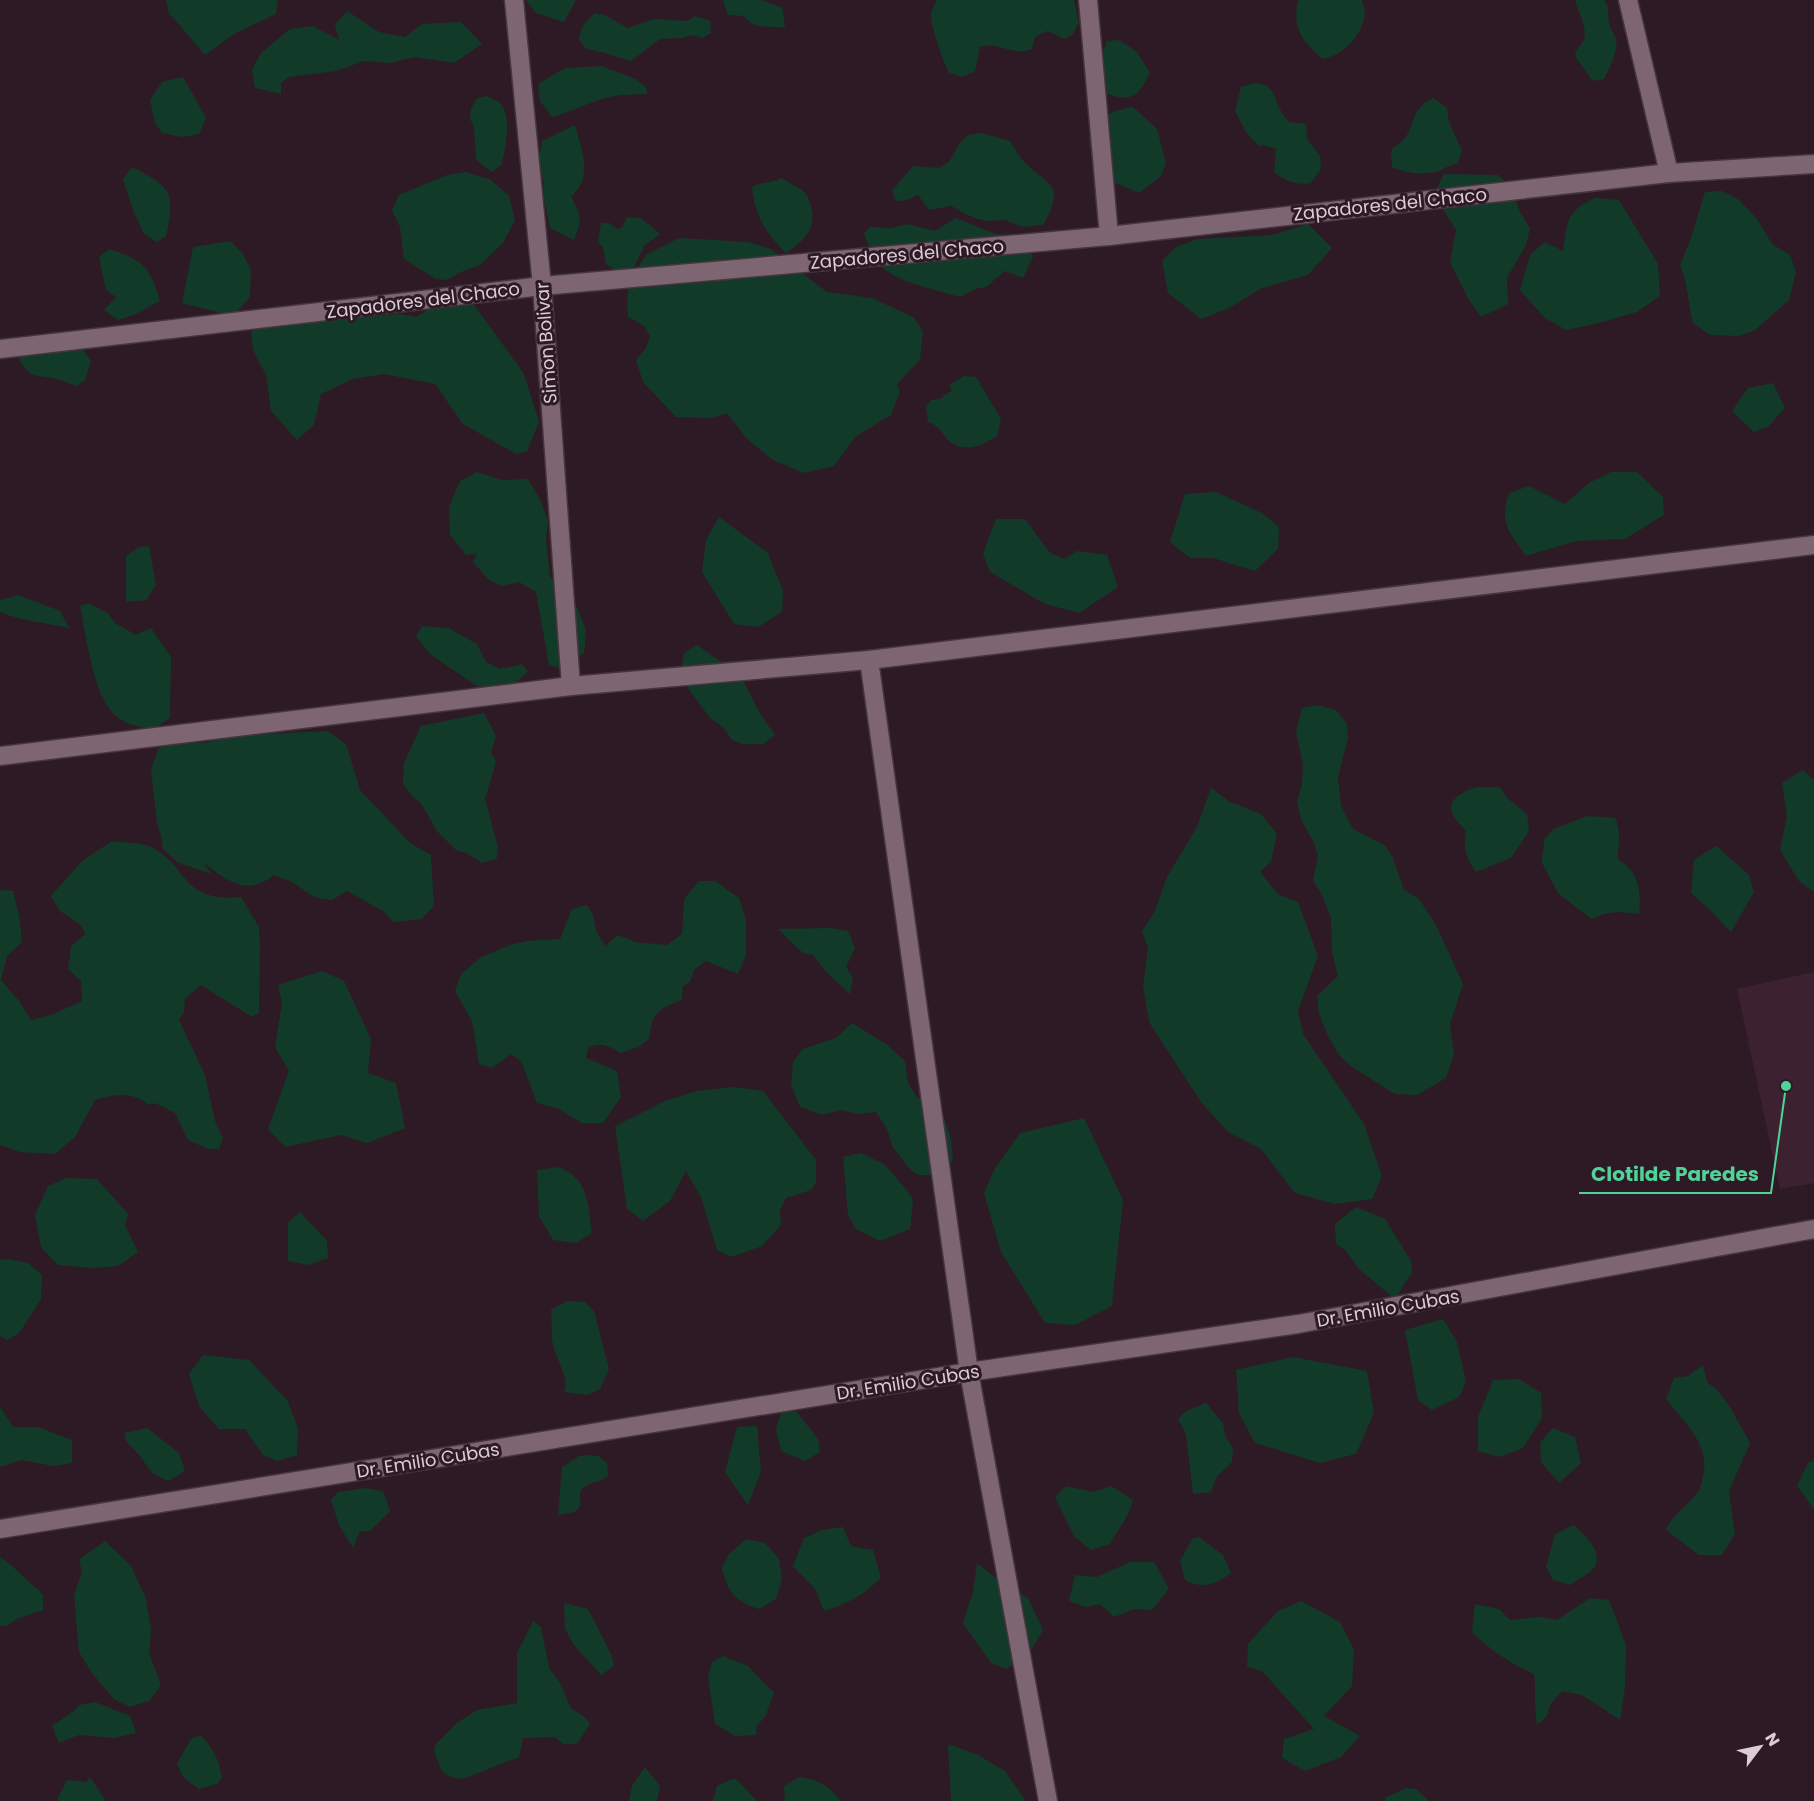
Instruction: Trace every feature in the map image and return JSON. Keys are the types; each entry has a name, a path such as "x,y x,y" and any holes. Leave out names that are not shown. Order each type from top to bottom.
{"street":[{"name":"Simon Bolivar","path":"514,0 542,286 571,686"},
{"path":"1088,0 1109,236"},
{"path":"1628,0 1669,173"},
{"name":"Zapadores del Chaco","path":"0,349 542,286 1109,236 1669,173 1814,164"},
{"path":"0,756 571,686 869,660 1814,545"},
{"path":"869,660 969,1372 1048,1801"},
{"name":"Dr. Emilio Cubas","path":"0,1529 969,1372 1298,1324 1814,1229"}],"shaded area":[{"path":"1814,972 1814,1183 1780,1189 1737,989"}],"green space":[{"path":"166,0 278,0 276,14 234,34 205,55 169,13"},
{"path":"526,0 576,0 564,22 536,13"},
{"path":"723,0 761,0 782,7 785,27 757,25 744,16 728,15"},
{"path":"937,0 1074,0 1079,22 1073,34 1065,39 1047,31 1035,37 1032,49 1025,51 993,46 980,47 975,71 962,77 949,73 937,43 931,11"},
{"path":"1298,0 1362,0 1365,14 1360,30 1344,49 1322,59 1300,33 1296,19"},
{"path":"1575,0 1604,0 1607,7 1609,24 1617,43 1604,79 1593,81 1577,59 1575,53 1585,35"},
{"path":"347,11 379,32 405,37 422,24 461,22 482,44 454,63 414,57 391,63 364,61 336,71 289,77 281,83 281,94 255,88 252,70 261,53 290,29 313,26 339,40 335,25"},
{"path":"595,13 604,15 628,28 654,19 687,21 695,16 710,21 711,33 702,38 693,35 660,39 631,61 586,49 579,39 580,34 584,24"},
{"path":"1119,40 1136,51 1150,73 1142,88 1133,96 1121,97 1105,93 1102,55 1107,41"},
{"path":"602,66 643,84 647,89 647,94 606,98 552,117 540,101 538,88 540,83 565,68"},
{"path":"183,77 206,118 199,134 182,137 162,133 155,123 150,100 162,82"},
{"path":"1254,83 1269,88 1289,122 1306,124 1307,139 1320,156 1321,169 1311,183 1292,182 1274,172 1276,149 1259,146 1246,132 1235,111 1241,87"},
{"path":"487,96 500,103 504,109 507,124 502,164 492,172 476,160 474,127 470,119 471,109 477,98"},
{"path":"1433,98 1447,108 1449,122 1462,151 1457,164 1424,173 1408,172 1392,167 1392,148 1406,137 1418,109"},
{"path":"1133,107 1157,129 1166,163 1161,176 1139,193 1116,183 1089,146 1089,136 1096,122 1108,114"},
{"path":"575,125 584,172 578,189 571,196 580,218 574,240 550,228 543,193 544,182 538,164 542,141"},
{"path":"982,133 1010,141 1029,167 1050,185 1054,199 1043,225 1023,227 1005,220 989,221 974,218 951,206 929,210 918,195 907,200 896,201 892,191 913,166 939,168 949,162 959,144 968,135"},
{"path":"132,167 163,186 170,200 166,236 157,242 144,234 133,210 123,179"},
{"path":"466,172 491,180 509,196 515,220 503,243 480,265 447,280 436,279 404,259 400,227 392,210 399,195 447,175"},
{"path":"1444,174 1498,175 1510,186 1520,212 1530,228 1526,245 1507,278 1508,304 1481,317 1469,300 1450,262 1456,230 1434,194"},
{"path":"781,178 805,194 810,202 812,215 807,234 786,253 762,223 752,187"},
{"path":"1722,191 1739,200 1757,219 1772,244 1790,255 1796,272 1789,300 1754,331 1738,336 1710,335 1693,323 1685,279 1680,265 1705,192"},
{"path":"1595,198 1619,200 1658,264 1660,296 1637,312 1566,330 1545,318 1520,290 1530,255 1545,242 1563,251 1567,225 1573,213"},
{"path":"627,217 641,218 660,234 644,246 634,267 617,271 606,264 603,247 598,242 601,223 609,223 617,229 622,228"},
{"path":"956,218 995,234 1011,235 1030,248 1033,257 1023,278 1005,271 986,287 975,289 960,297 929,289 897,277 881,266 864,233 870,227 891,228 908,224 934,231"},
{"path":"1308,224 1332,248 1308,275 1260,289 1229,308 1201,319 1168,293 1162,261 1176,247 1197,239 1272,235"},
{"path":"679,238 748,242 771,249 827,292 872,298 913,317 923,331 920,360 897,384 900,392 891,415 856,436 834,466 804,473 773,460 746,438 727,413 712,418 676,417 643,382 636,360 646,348 650,336 644,326 628,317 627,302 629,281 647,254"},
{"path":"230,241 243,254 251,270 250,297 233,316 182,303 193,247"},
{"path":"109,249 130,257 144,266 153,280 160,301 136,314 118,320 104,310 116,297 106,290 99,257"},
{"path":"450,296 475,306 524,374 539,422 527,451 516,454 463,424 435,384 384,374 353,379 321,394 314,425 297,440 271,411 266,375 253,350 251,333 262,318 339,311 354,318 400,314 416,317"},
{"path":"43,335 76,340 91,361 85,380 76,386 58,379 32,374 27,370 19,360 21,347"},
{"path":"964,376 976,377 1001,419 997,436 970,447 952,443 940,429 928,422 926,407 931,400 940,399 952,390 949,385"},
{"path":"1773,383 1785,408 1768,427 1754,432 1732,411 1748,388"},
{"path":"477,472 502,480 528,479 541,501 548,521 546,540 550,576 559,590 577,607 586,630 584,653 566,670 549,665 536,592 519,582 501,586 489,580 473,562 477,554 466,555 450,535 449,507 460,481"},
{"path":"1611,472 1637,472 1663,497 1664,515 1625,539 1576,541 1526,556 1507,527 1505,512 1509,493 1529,486 1565,504 1589,483"},
{"path":"1216,492 1262,513 1279,527 1278,549 1255,571 1213,558 1190,558 1170,542 1185,494"},
{"path":"719,517 768,553 783,591 782,612 758,627 734,624 702,572 706,540"},
{"path":"996,519 1025,519 1049,552 1064,559 1077,551 1107,555 1118,587 1079,613 1045,604 990,572 983,554"},
{"path":"149,546 156,585 146,600 126,602 126,556 139,547"},
{"path":"19,595 60,611 69,628 25,620 0,612 0,600"},
{"path":"88,603 108,613 115,623 136,635 151,628 171,657 170,718 153,729 123,721 107,706 96,680 80,606"},
{"path":"422,626 448,628 477,644 486,662 500,669 522,664 528,671 512,686 498,690 477,686 431,655 416,637"},
{"path":"697,645 740,675 762,717 775,735 763,744 742,744 731,739 724,728 710,718 683,681 681,670 684,653"},
{"path":"1318,705 1336,710 1347,724 1348,738 1338,777 1341,806 1353,829 1386,846 1393,858 1404,890 1419,899 1436,925 1463,984 1450,1024 1454,1054 1446,1078 1417,1095 1395,1094 1352,1067 1339,1055 1319,1014 1317,996 1338,976 1332,952 1331,918 1313,880 1318,856 1301,819 1297,802 1302,784 1303,765 1296,732 1302,708"},
{"path":"484,713 496,736 491,753 496,762 485,799 498,847 497,858 482,863 456,850 437,831 421,803 403,784 404,763 421,726"},
{"path":"328,731 346,744 360,790 410,843 431,855 434,906 421,919 394,922 383,911 347,891 332,900 316,898 290,881 274,875 255,885 237,884 221,876 204,863 211,874 177,862 163,849 157,824 151,769 159,748 178,741 204,743 243,735"},
{"path":"1803,770 1814,780 1814,892 1799,881 1780,850 1787,816 1782,783"},
{"path":"1476,787 1500,787 1507,798 1527,814 1529,831 1511,858 1476,872 1466,853 1466,831 1454,817 1451,809 1457,796"},
{"path":"1211,788 1230,802 1261,814 1277,834 1271,861 1260,872 1278,894 1298,902 1318,956 1298,1011 1303,1034 1364,1124 1382,1176 1372,1199 1335,1204 1295,1193 1261,1149 1228,1132 1201,1102 1149,1022 1143,986 1148,948 1142,931 1155,911 1167,877 1197,827"},
{"path":"1587,816 1615,818 1619,833 1618,859 1630,869 1637,882 1639,914 1614,912 1591,919 1558,893 1542,863 1545,838 1554,829"},
{"path":"112,841 149,846 172,863 195,889 206,894 241,897 259,927 259,1013 252,1017 201,985 185,998 184,1012 179,1020 205,1075 215,1121 223,1138 219,1149 208,1149 188,1140 175,1113 155,1103 149,1105 136,1097 123,1095 95,1100 75,1137 55,1154 20,1152 0,1145 0,890 13,891 22,942 7,956 1,980 31,1020 51,1015 82,1001 81,981 68,969 71,946 85,934 81,925 60,911 51,896 81,862"},
{"path":"1716,846 1749,875 1754,892 1731,932 1691,893 1694,860"},
{"path":"699,881 715,881 739,898 746,920 746,955 738,974 706,961 694,970 690,982 683,986 682,1000 662,1009 654,1017 649,1039 638,1047 621,1053 605,1045 588,1048 586,1058 617,1071 621,1097 603,1123 582,1123 557,1108 537,1103 521,1061 511,1054 492,1068 479,1064 472,1021 455,991 461,974 480,958 510,945 527,941 560,939 572,909 587,905 593,915 596,931 605,946 618,935 635,942 667,945 682,934 684,899"},
{"path":"831,928 848,931 855,948 846,967 853,978 850,994 825,971 813,955 803,953 778,929"},
{"path":"322,971 344,981 371,1039 368,1073 396,1083 405,1128 367,1143 341,1135 285,1147 268,1129 289,1071 275,1047 282,1003 278,985"},
{"path":"852,1023 886,1044 905,1061 908,1083 916,1096 942,1111 951,1139 953,1161 937,1175 918,1175 908,1167 892,1146 888,1131 876,1112 857,1114 841,1110 822,1115 800,1107 791,1085 793,1062 803,1049 836,1038"},
{"path":"734,1087 763,1091 816,1160 816,1182 811,1190 786,1198 780,1210 781,1225 762,1246 731,1257 717,1250 701,1197 686,1171 670,1201 643,1221 627,1209 615,1126 665,1101 697,1091"},
{"path":"1084,1118 1123,1200 1112,1306 1075,1325 1045,1323 1001,1252 984,1193 994,1170 1020,1133"},
{"path":"861,1153 885,1165 913,1199 910,1229 880,1241 856,1229 848,1215 843,1157"},
{"path":"558,1167 576,1178 588,1203 592,1233 576,1243 553,1240 539,1216 537,1170"},
{"path":"66,1178 97,1179 128,1214 125,1225 138,1252 118,1266 95,1268 58,1265 41,1247 35,1215 48,1186"},
{"path":"1356,1207 1385,1219 1411,1261 1412,1272 1395,1299 1360,1270 1345,1250 1336,1244 1335,1224"},
{"path":"300,1212 327,1241 328,1258 309,1265 288,1261 288,1223"},
{"path":"8,1259 28,1263 42,1275 41,1299 20,1332 8,1340 0,1336 0,1260"},
{"path":"567,1301 585,1302 594,1311 609,1369 600,1389 587,1395 564,1392 564,1374 553,1345 551,1310"},
{"path":"1443,1319 1457,1342 1466,1382 1459,1397 1432,1410 1418,1400 1405,1330"},
{"path":"203,1355 249,1360 287,1400 298,1428 297,1455 277,1461 263,1455 245,1429 219,1429 199,1406 189,1374"},
{"path":"1293,1357 1367,1371 1374,1413 1356,1454 1320,1463 1255,1443 1239,1413 1236,1370"},
{"path":"1703,1365 1707,1382 1717,1390 1730,1407 1750,1443 1729,1491 1735,1534 1722,1555 1699,1555 1666,1530 1673,1518 1699,1490 1704,1465 1700,1444 1688,1425 1666,1399 1674,1378 1688,1376"},
{"path":"1519,1379 1541,1393 1542,1418 1523,1448 1499,1457 1478,1451 1478,1417 1493,1380"},
{"path":"1206,1403 1223,1423 1225,1435 1233,1449 1232,1462 1217,1476 1211,1492 1193,1494 1186,1434 1178,1419 1186,1411"},
{"path":"0,1407 13,1427 38,1427 72,1440 72,1463 53,1466 21,1460 0,1467"},
{"path":"782,1409 797,1412 818,1439 820,1452 805,1461 781,1451 776,1429"},
{"path":"757,1426 761,1472 748,1505 725,1472 737,1427"},
{"path":"147,1428 179,1453 185,1471 168,1481 152,1473 126,1441 124,1433"},
{"path":"1553,1428 1575,1437 1581,1463 1559,1483 1541,1462 1540,1443"},
{"path":"579,1456 598,1456 607,1463 608,1476 583,1487 580,1497 581,1505 575,1512 558,1515 562,1467"},
{"path":"1814,1461 1814,1509 1797,1486 1808,1463"},
{"path":"1066,1486 1093,1492 1111,1486 1133,1500 1126,1518 1110,1544 1091,1550 1074,1536 1055,1497"},
{"path":"365,1488 383,1491 390,1511 370,1531 360,1531 353,1548 339,1525 331,1500 339,1492"},
{"path":"1574,1525 1593,1546 1597,1559 1591,1571 1570,1585 1553,1580 1546,1567 1555,1534"},
{"path":"843,1527 851,1546 873,1550 881,1578 855,1598 824,1611 815,1589 793,1566 804,1538 822,1530"},
{"path":"1199,1537 1223,1555 1231,1573 1220,1580 1204,1585 1185,1580 1180,1561 1193,1538"},
{"path":"746,1539 765,1543 779,1559 782,1579 776,1599 759,1609 744,1603 734,1595 727,1584 722,1568 729,1554"},
{"path":"105,1541 131,1566 146,1599 151,1630 149,1653 161,1685 149,1701 130,1707 114,1699 92,1673 79,1652 74,1596 82,1572 79,1560"},
{"path":"0,1557 43,1595 43,1610 19,1618 6,1626 0,1626"},
{"path":"1130,1562 1154,1562 1169,1589 1152,1610 1135,1609 1114,1617 1100,1604 1086,1607 1069,1601 1075,1575 1097,1577"},
{"path":"977,1563 1007,1587 1028,1598 1043,1630 1032,1649 1007,1669 991,1663 963,1623 973,1592"},
{"path":"1590,1598 1609,1600 1626,1645 1625,1687 1620,1720 1582,1695 1562,1691 1550,1705 1547,1716 1537,1725 1534,1674 1501,1656 1472,1632 1475,1604 1499,1609 1510,1620 1540,1617 1557,1620"},
{"path":"1301,1601 1340,1622 1354,1650 1352,1686 1324,1716 1360,1736 1341,1757 1305,1771 1282,1758 1284,1739 1314,1729 1262,1671 1247,1667 1248,1644 1278,1611"},
{"path":"564,1603 588,1609 612,1656 614,1666 601,1675 574,1645 565,1629"},
{"path":"533,1621 541,1627 549,1668 560,1683 571,1708 587,1719 590,1724 577,1744 563,1744 555,1737 523,1738 519,1757 463,1779 450,1777 442,1771 434,1752 435,1745 457,1723 477,1710 517,1703 517,1653"},
{"path":"723,1656 748,1666 774,1693 765,1717 757,1725 756,1735 735,1736 715,1724 708,1677 712,1662"},
{"path":"95,1702 130,1716 136,1733 114,1738 79,1735 59,1743 52,1726 79,1705"},
{"path":"200,1735 215,1754 222,1778 217,1784 199,1789 183,1777 177,1764 191,1739"},
{"path":"948,1744 978,1755 1005,1771 1026,1801 951,1801"},
{"path":"645,1767 660,1786 657,1801 629,1801 632,1786"},
{"path":"90,1777 106,1801 58,1801 67,1780 86,1782"},
{"path":"800,1777 823,1784 841,1801 785,1801 784,1786"},
{"path":"735,1778 757,1801 713,1801 717,1786"},
{"path":"1406,1788 1416,1789 1429,1801 1386,1801 1385,1798"}],"place":[{"name":"Clotilde Paredes","path":"1786,1086"}]}
